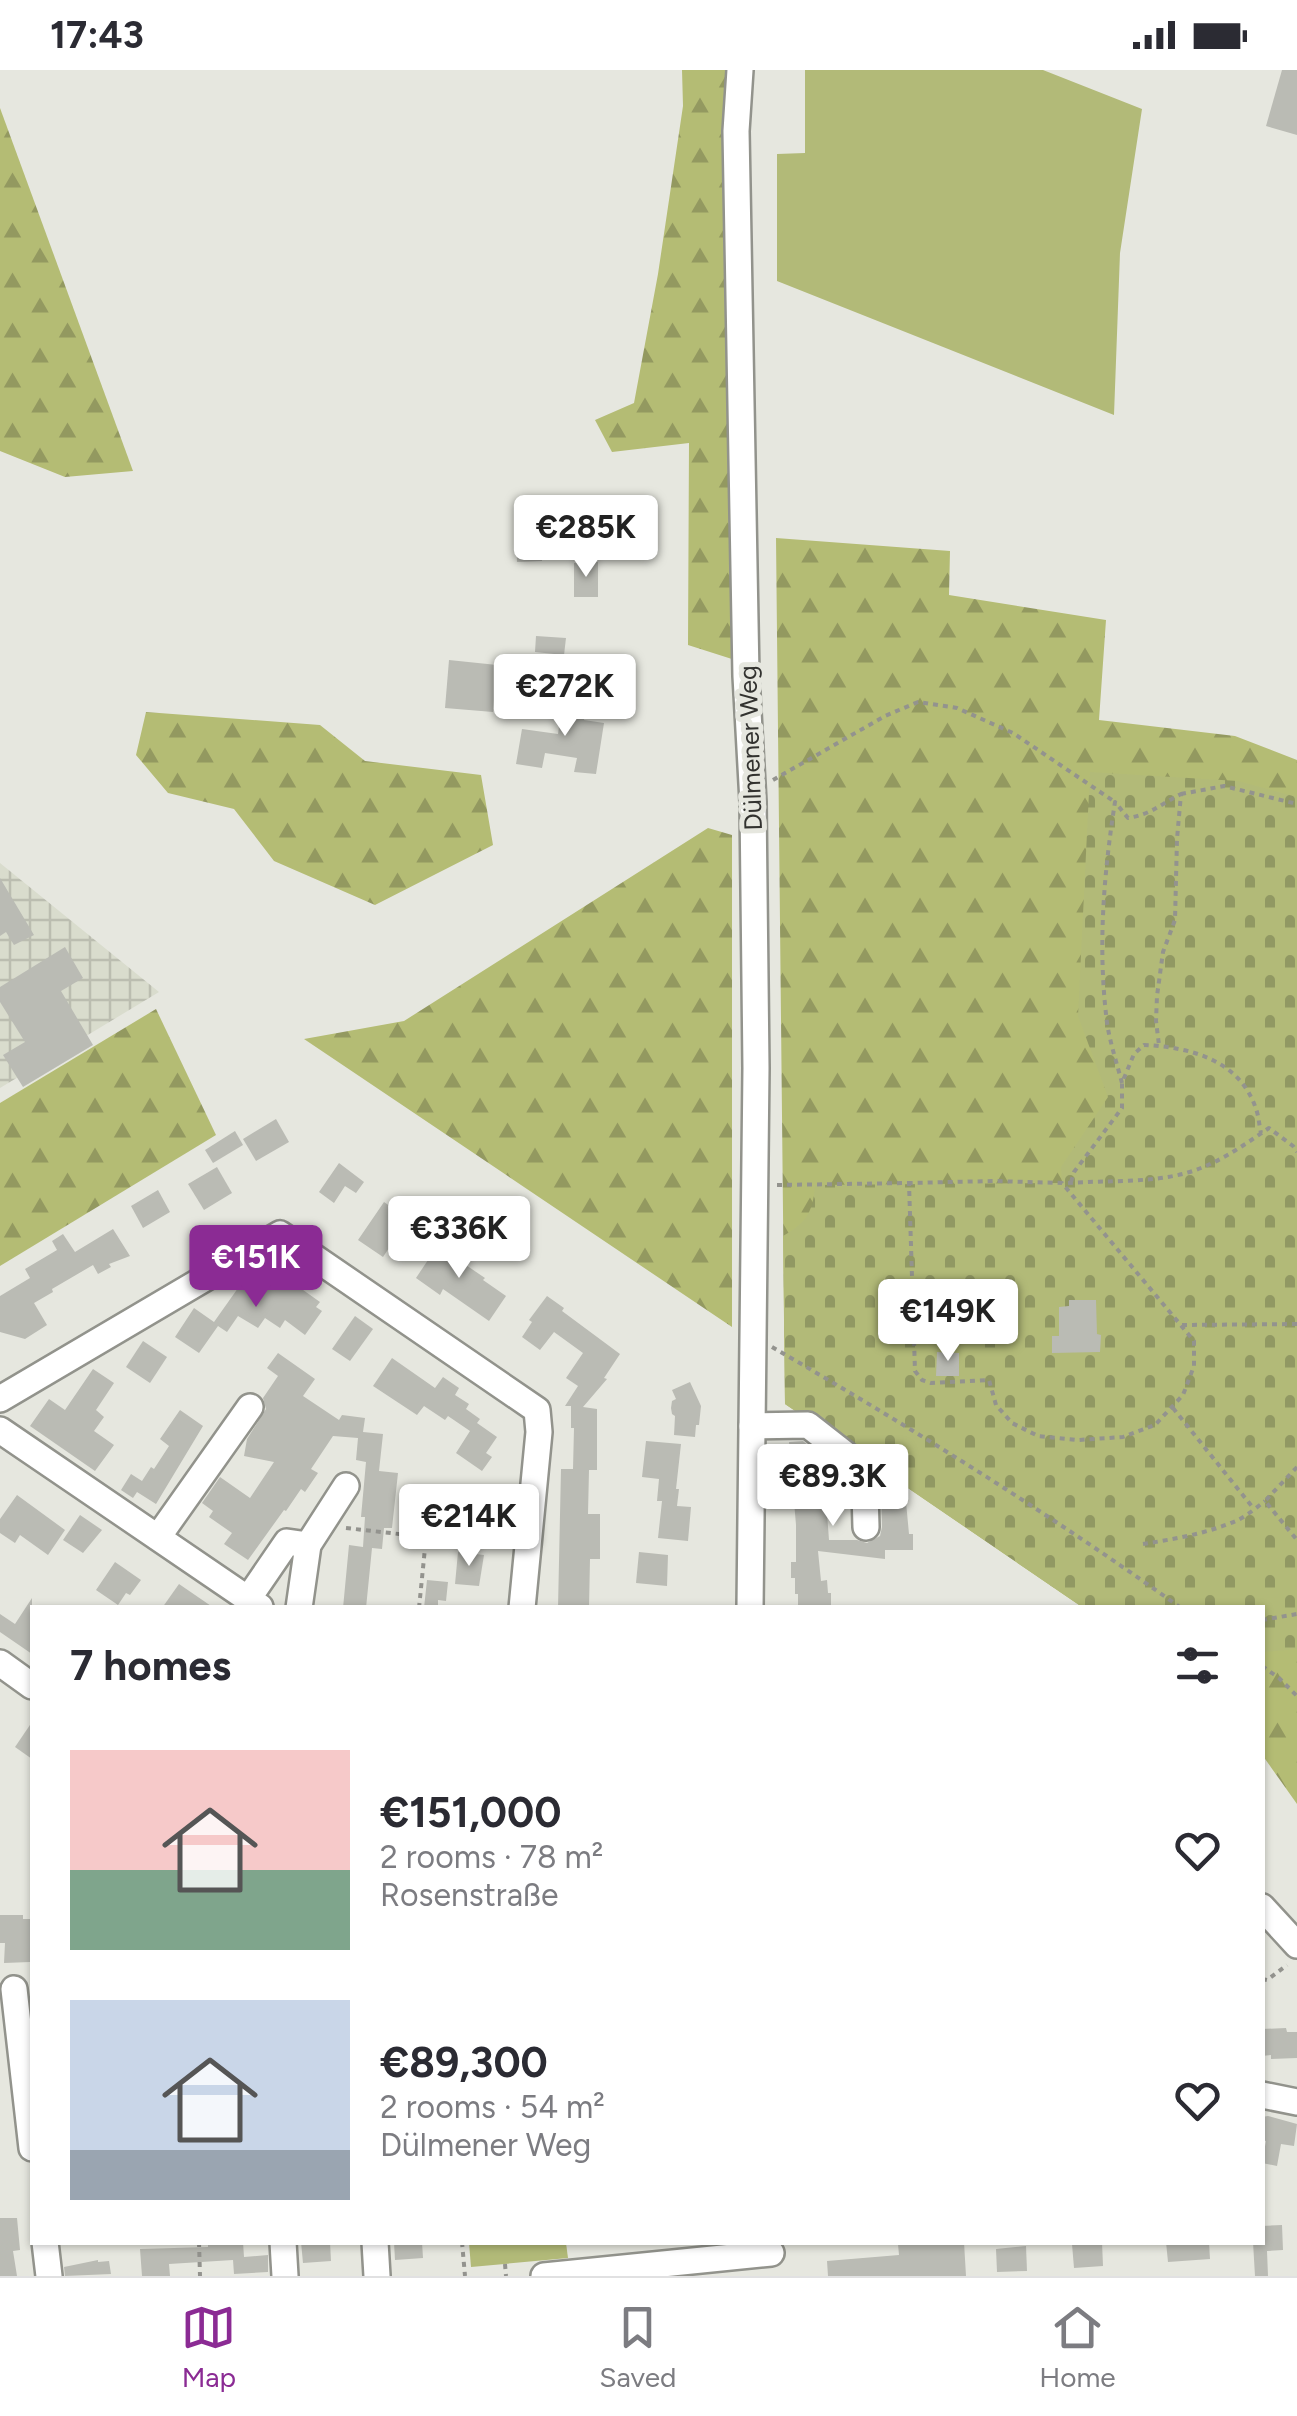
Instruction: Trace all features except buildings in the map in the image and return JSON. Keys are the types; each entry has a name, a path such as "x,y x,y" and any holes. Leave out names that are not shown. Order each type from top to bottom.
{"street":[{"name":"Dülmener Weg","path":"740,70 736,132 756,1068 750,1605"},
{"path":"0,1399 280,1234 537,1410 539,1432 522,1605"},
{"path":"158,1537 250,1407"},
{"path":"752,1426 808,1425 854,1461 865,1491 866,1527"},
{"path":"0,1430 254,1603 287,1542 314,1535"},
{"path":"301,1605 314,1535 346,1486"},
{"path":"0,1664 30,1685"},
{"path":"1265,1910 1296,1951"},
{"path":"16,1989 30,2128"},
{"path":"1265,2096 1297,2102"},
{"path":"45,2245 49,2276"},
{"path":"283,2245 285,2276"},
{"path":"375,2245 378,2276"},
{"path":"544,2276 657,2254 771,2257"}],"path":[{"path":"768,782 885,716 918,702 957,708 1013,734 1115,802 1128,818 1148,815 1182,794 1224,786 1297,804"},
{"path":"1159,1046 1157,996 1164,952 1175,920 1182,794"},
{"path":"1071,1182 1074,1172 1122,1108 1122,1083 1106,1018 1102,960 1103,902 1115,802"},
{"path":"1122,1083 1134,1054 1144,1044 1190,1049 1225,1066 1242,1084 1256,1107 1261,1133"},
{"path":"755,1185 1062,1183 1166,1178 1198,1170 1234,1152 1268,1128 1297,1152"},
{"path":"910,1182 913,1342 915,1371 922,1380 931,1384 989,1380 996,1405 1012,1423 1038,1436 1078,1440 1122,1438 1156,1425 1183,1396 1194,1366 1194,1341 1062,1183"},
{"path":"1182,1326 1297,1324"},
{"path":"772,1347 980,1473 1177,1605"},
{"path":"1172,1407 1254,1510"},
{"path":"1144,1544 1242,1519 1297,1467"},
{"path":"1265,1501 1297,1540"},
{"path":"314,1535 426,1538 528,1549"},
{"path":"419,1605 426,1538"},
{"path":"1265,1619 1297,1614"},
{"path":"1265,1668 1297,1696"},
{"path":"1265,1980 1296,1951"},
{"path":"198,2245 200,2276"},
{"path":"462,2245 465,2276"},
{"path":"505,2264 506,2276"}],"shaded area":[{"path":"0,863 159,992 0,1088"}],"green space":[{"path":"682,70 726,70 735,660 688,645 689,443 612,452 595,420 634,403 683,106"},
{"path":"805,70 1043,70 1142,109 1120,253 1114,415 777,281 777,154 805,153"},
{"path":"0,108 133,471 65,477 0,451"},
{"path":"776,538 950,551 949,595 1106,620 1099,720 1235,736 1297,760 1297,1804 1265,1759 1265,1605 1079,1605 785,1404"},
{"path":"146,712 320,725 365,761 481,775 493,845 375,905 274,861 234,809 168,793 136,755"},
{"path":"1090,772 1238,781 1297,797 1297,1649 1265,1652 1265,1605 1079,1605 785,1404 783,1236 807,1215 815,1185 1062,1183 1061,1167 1108,1097 1078,1016"},
{"path":"708,828 732,835 732,1327 304,1039 404,1021"},
{"path":"156,1009 216,1135 0,1266 0,1103"},
{"path":"469,2245 566,2245 568,2258 471,2267"}]}
